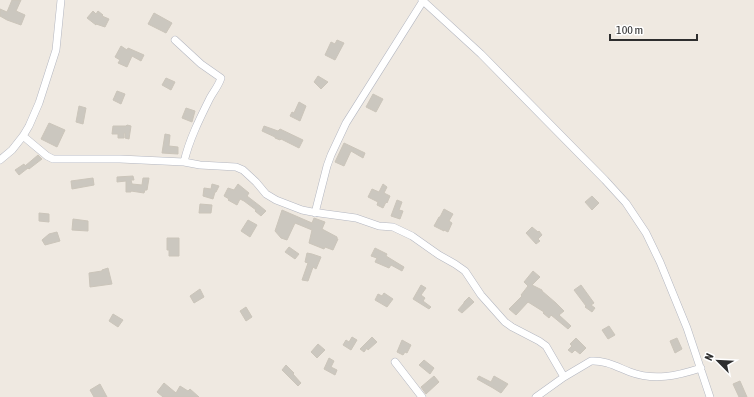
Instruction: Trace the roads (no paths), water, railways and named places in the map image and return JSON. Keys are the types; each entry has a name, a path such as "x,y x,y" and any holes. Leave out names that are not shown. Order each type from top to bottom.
{"street":[{"path":"0,160 12,150 23,136 39,103 56,50 61,0"},
{"path":"315,213 328,166 346,123 423,1 481,54 617,192 626,203 646,233 660,262 687,328 710,397"},
{"path":"175,40 202,64 221,78 211,96 190,143 184,162"},
{"path":"23,136 47,156 53,159 120,159 184,162 241,169 273,199 302,210 356,218 379,226 393,227 412,236 439,256 455,264 464,271 470,277 480,295 505,322 512,328 546,346 564,377"},
{"path":"536,397 564,377 591,361 608,363 631,372 652,377 674,376 701,368"},
{"path":"395,362 422,397"}]}
